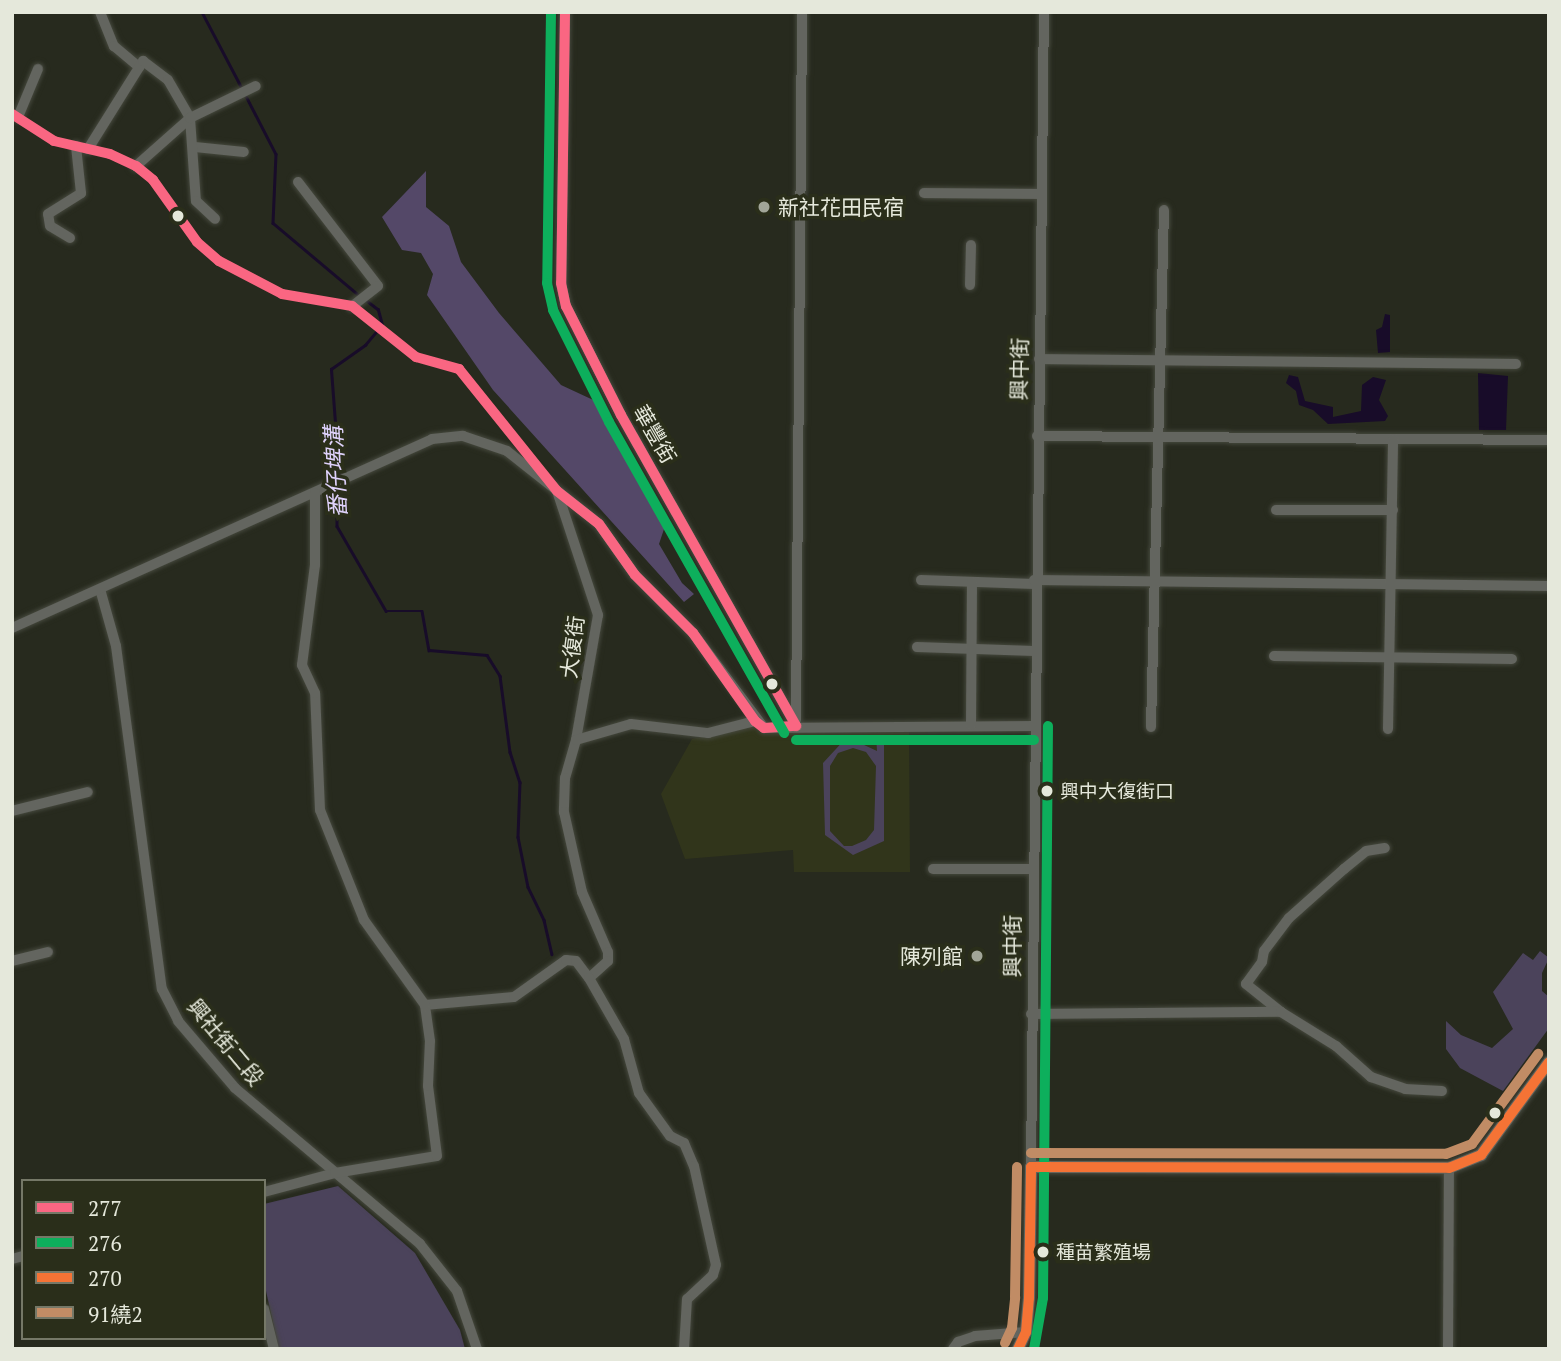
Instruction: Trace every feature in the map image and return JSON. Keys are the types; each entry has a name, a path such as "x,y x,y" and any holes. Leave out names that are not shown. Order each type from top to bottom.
{"main road":[{"path":"1018,1349 1026,1332 1031,1167 1449,1168 1481,1155 1549,1062"}],"street":[{"path":"100,12 114,46 139,67"},
{"path":"796,726 802,12"},
{"name":"興中街","path":"1031,1167 1034,582 1044,12"},
{"name":"華豐街","path":"563,16 561,283 566,306 621,415 796,726"},
{"path":"88,149 143,61 168,80 190,118 195,147 196,201 215,219"},
{"path":"18,117 38,69"},
{"path":"136,166 190,118 256,86"},
{"path":"70,238 50,226 48,214 81,193 76,146"},
{"path":"195,147 244,152"},
{"path":"298,182 378,286 352,306"},
{"path":"924,193 1041,194"},
{"path":"1151,727 1156,437 1164,210"},
{"path":"970,285 971,245"},
{"path":"1039,359 1516,364"},
{"path":"12,628 315,492 448,436 491,442 599,524 635,575 693,633 755,721 764,728 1034,726"},
{"path":"1037,436 1549,440"},
{"path":"1388,729 1393,439"},
{"name":"大復街","path":"557,491 598,615 576,740 565,778 564,812 582,892 608,952 608,961 589,978"},
{"path":"266,1191 335,1173 437,1156 428,1086 430,1041 425,1006 364,920 320,810 315,693 302,665 315,565 315,492"},
{"path":"1276,510 1393,510"},
{"path":"921,580 1549,586"},
{"path":"971,582 971,726"},
{"name":"興社街二段","path":"100,589 116,646 162,989 178,1021 235,1088 420,1244 457,1291 477,1349"},
{"path":"917,647 1034,651"},
{"path":"1274,656 1512,659"},
{"path":"576,740 631,724 708,733 755,721"},
{"path":"12,811 88,792"},
{"path":"1385,848 1366,851 1289,918 1264,951 1262,961 1246,985 1281,1012 1336,1045 1371,1077 1405,1089 1442,1091"},
{"path":"933,869 1031,869"},
{"path":"12,961 48,952"},
{"path":"425,1006 514,998 566,960 576,961 589,978 624,1039 639,1093 670,1136 684,1143 694,1166 716,1265 713,1275 687,1299 684,1349"},
{"path":"1031,1014 1281,1012"},
{"path":"1448,1349 1449,1168"},
{"path":"266,1317 274,1349"},
{"path":"954,1349 958,1342 975,1336 1026,1332"}],"shaded area":[{"path":"426,171 426,207 449,226 461,262 499,313 561,385 604,405 665,526 659,544 682,583 694,594 684,602 493,390 427,295 433,274 421,253 402,250 382,217"},
{"path":"1385,314 1390,315 1390,352 1378,353 1376,330 1382,327"},
{"path":"1478,373 1508,376 1506,430 1479,430"},
{"path":"1289,375 1298,377 1305,401 1333,407 1333,417 1361,411 1362,385 1373,377 1386,380 1379,400 1388,416 1385,421 1328,424 1313,410 1299,405 1296,391 1286,383"},
{"path":"754,725 769,732 909,731 910,872 794,872 793,850 685,859 661,794 692,739"},
{"path":"876,735 884,736 884,841 853,855 825,835 823,763 847,737 877,751","holes":["853,748 866,752 876,766 874,830 866,840 852,846 844,846 830,831 830,766 838,753"]},
{"path":"1540,951 1549,958 1542,973 1542,991 1549,997 1549,1028 1503,1091 1460,1068 1446,1049 1446,1021 1461,1035 1492,1048 1513,1029 1493,992 1523,953 1533,960"},
{"path":"338,1186 415,1253 460,1330 465,1349 279,1349 266,1291 266,1204"}],"waterway":[{"name":"番仔埤溝","path":"202,12 243,90"},
{"name":"番仔埤溝","path":"246,96 276,154 273,223 360,296"},
{"name":"番仔埤溝","path":"339,476 331,369 365,345 382,325 378,310 365,300"},
{"name":"番仔埤溝","path":"337,486 337,526 386,611 422,611 429,650 487,655 500,676 510,752 520,782 518,837 528,887 544,920 552,954"}],"transit line":[{"name":"276","path":"551,12 547,283 553,310 609,422 784,733"},
{"name":"277","path":"565,12 561,283 566,306 621,415 796,726"},
{"name":"277","path":"12,114 54,141 110,154 136,166 153,180 197,242 219,261 282,294 352,306 416,357 459,369 557,491 599,524 635,575 693,633 755,721 764,728 796,726"},
{"name":"276","path":"1034,1349 1043,1298 1048,726"},
{"name":"276","path":"796,740 1034,740"},
{"name":"91繞2","path":"1031,1153 1446,1154 1472,1144 1538,1054"},
{"name":"270","path":"1031,1167 1449,1168 1481,1155 1549,1062"},
{"name":"91繞2","path":"1005,1343 1012,1328 1015,1297 1017,1167"},
{"name":"270","path":"1018,1349 1026,1332 1029,1298 1031,1167"}],"place":[{"name":"新社花田民宿","path":"764,207"},
{"name":"興中大復街口","path":"1047,791"},
{"name":"陳列館","path":"977,956"},
{"name":"種苗繁殖場","path":"1043,1252"}]}
